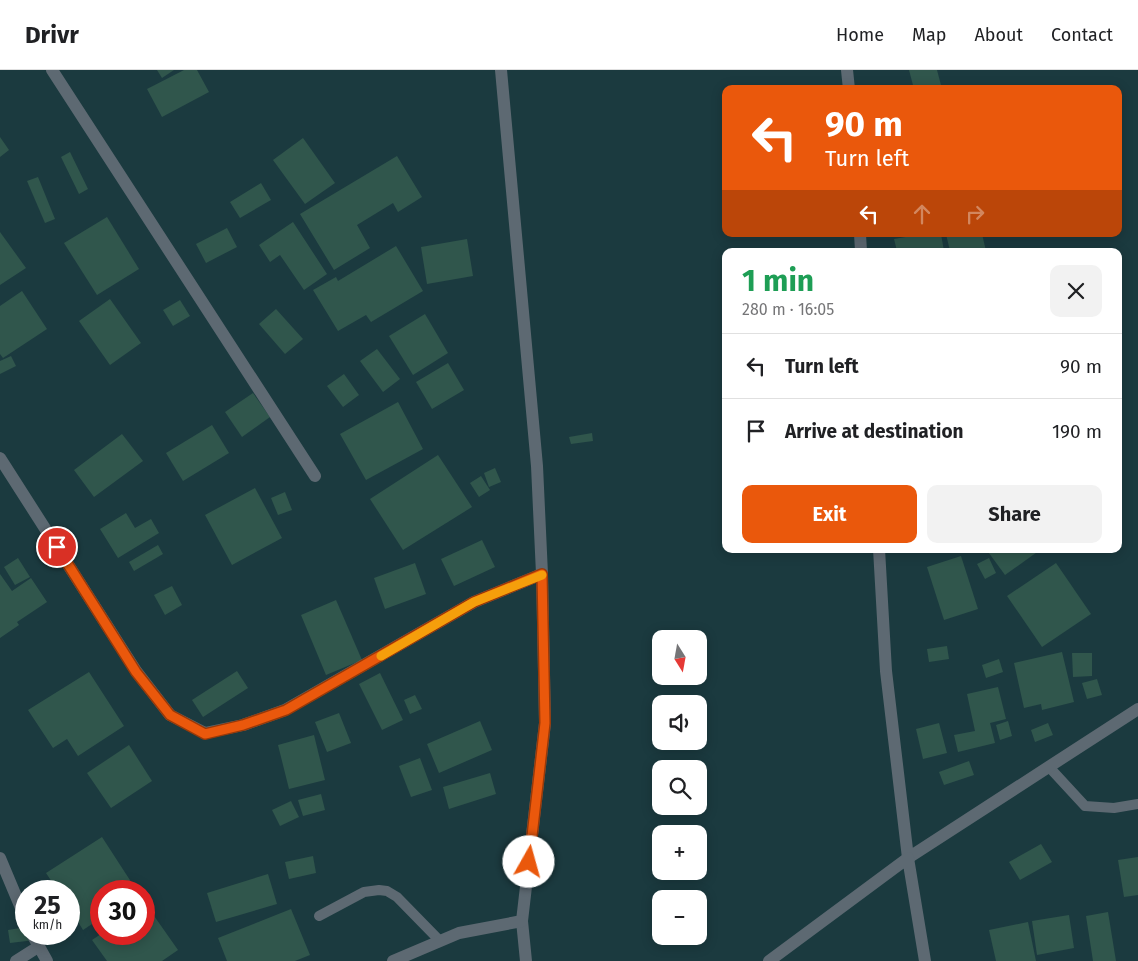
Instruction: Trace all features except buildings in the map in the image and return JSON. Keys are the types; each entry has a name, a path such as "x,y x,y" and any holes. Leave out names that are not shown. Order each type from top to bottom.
{"street":[{"path":"52,70 315,476"},
{"path":"501,70 537,466 542,574 545,723 522,921 526,961"},
{"path":"847,70 849,85"},
{"path":"2,467 136,672 170,715 205,734 243,725 286,710 474,602 542,574"},
{"path":"879,553 886,671 908,858 925,961"},
{"path":"769,961 908,858 1138,709"},
{"path":"0,858 15,894"},
{"path":"393,961 459,933 522,921"},
{"path":"16,961 38,947 47,961"}],"lane":[{"path":"1049,767 1085,806 1114,808 1138,804"},
{"path":"318,916 364,892 387,891 397,898 440,941"}],"slow traffic":[{"path":"381,656 474,602 542,575"}],"route":[{"path":"57,547 136,672 170,715 205,734 243,725 286,710 474,602 542,574 545,723 529,862"}]}
